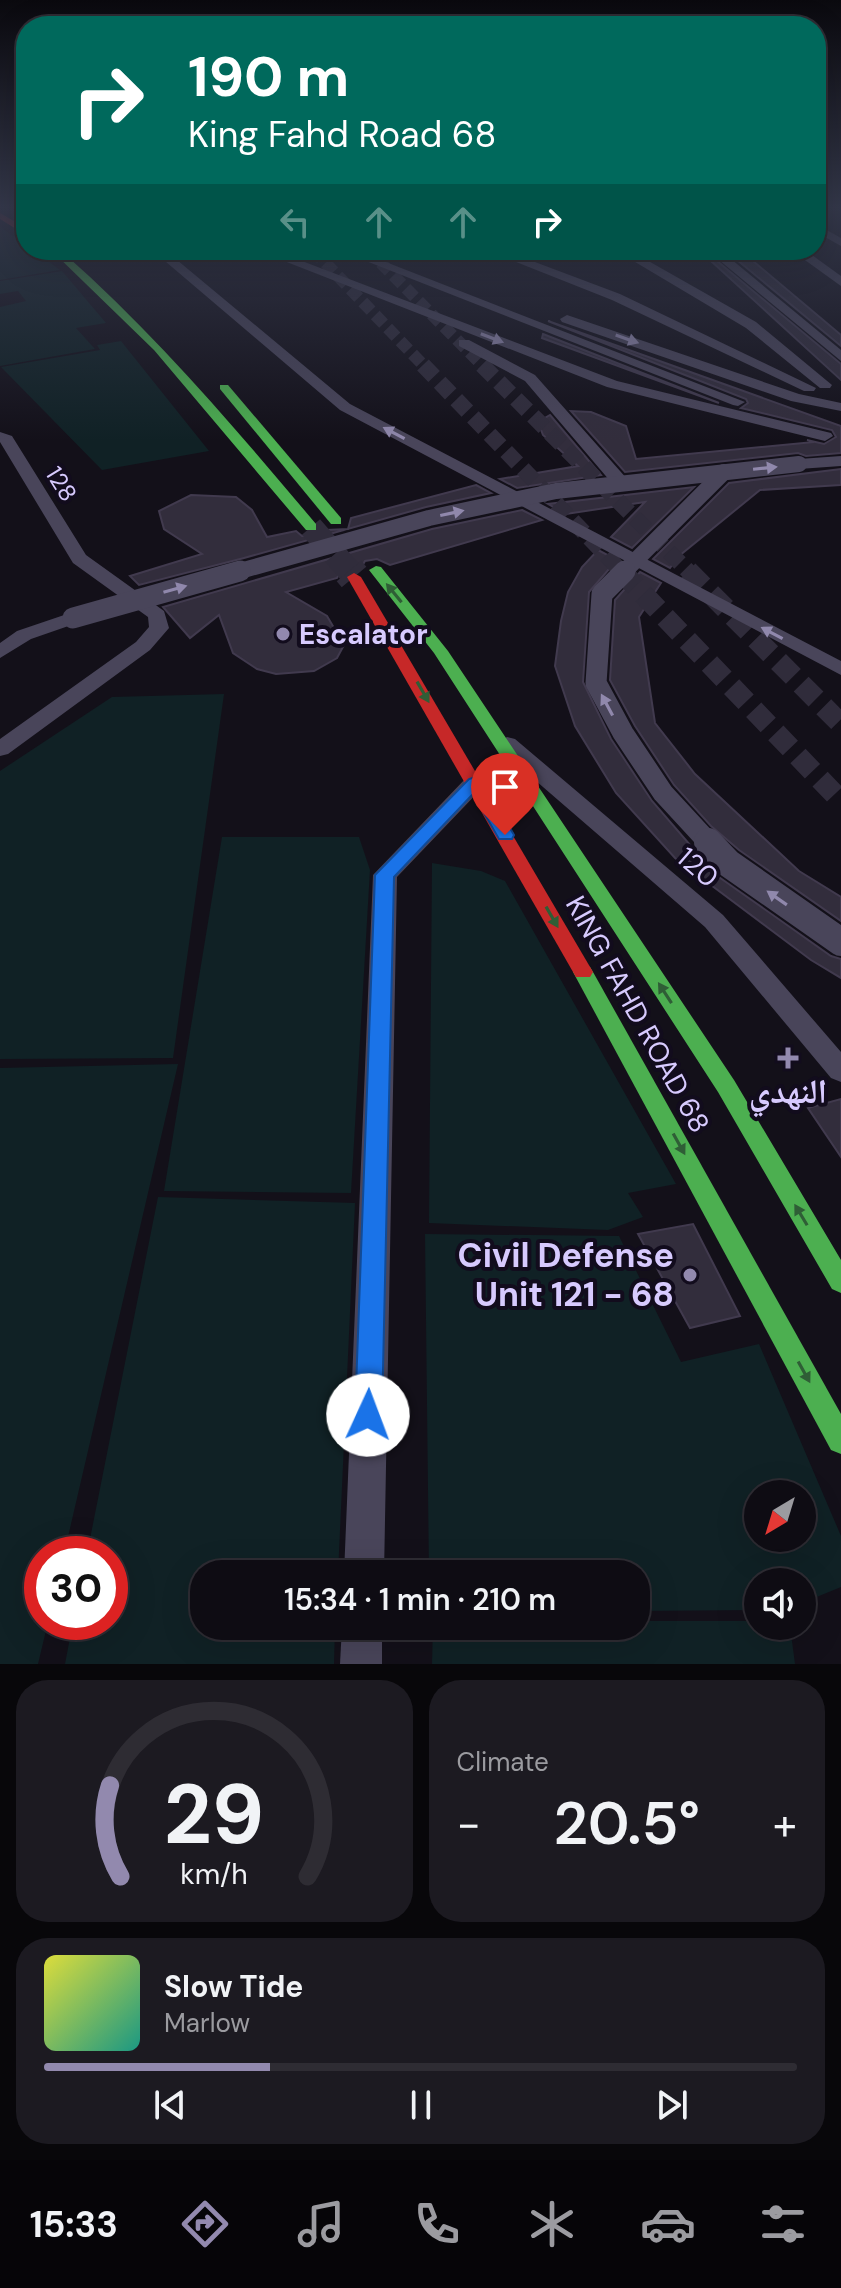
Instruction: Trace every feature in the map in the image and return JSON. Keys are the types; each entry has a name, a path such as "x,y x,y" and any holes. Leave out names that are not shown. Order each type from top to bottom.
{"main road":[{"path":"95,286 178,370 311,527"},
{"path":"215,377 268,436 336,521"},
{"name":"KING FAHD ROAD 68","path":"376,570 440,651 726,1086 841,1282"},
{"name":"KING FAHD ROAD 68","path":"354,577 611,1020 841,1441"}],"street":[{"path":"200,286 345,407 841,669"},
{"path":"329,286 485,352 530,378 622,484"},
{"path":"355,286 612,384 825,436"},
{"path":"440,286 841,442"},
{"path":"472,286 531,306"},
{"path":"586,286 841,403"},
{"path":"683,286 751,325 841,403"},
{"path":"756,286 841,357"},
{"path":"560,316 796,398 841,403"},
{"name":"128","path":"0,437 6,439 79,559 157,615 159,628 143,646 0,749"},
{"path":"0,652 24,635 73,618 429,518 556,491 841,461"},
{"path":"724,472 602,594 596,683 623,733 663,793 728,863 841,942"},
{"path":"0,633 24,635"},
{"name":"120","path":"493,732 714,921 841,1071"},
{"path":"364,1560 385,875 475,782"},
{"path":"361,1664 362,1640"}],"shaded area":[{"path":"0,286 74,286 106,323 76,328 95,349 0,366 0,307 26,301 18,291 0,294"},
{"path":"121,341 209,451 102,470 1,367 100,350 97,345"},
{"path":"224,694 173,1058 0,1059 0,771 112,697"},
{"path":"222,837 359,837 370,870 351,1193 164,1191"},
{"path":"432,863 481,871 505,881 676,1184 628,1193 643,1217 608,1230 429,1223"},
{"path":"178,1064 68,1536 24,1536 24,1640 44,1640 38,1664 0,1664 0,1068"},
{"path":"158,1197 355,1203 339,1560 190,1560 190,1640 335,1640 334,1664 65,1664 70,1640 128,1640 128,1536 91,1536"},
{"path":"425,1234 619,1236 681,1362 759,1344 841,1536 841,1587 816,1597 816,1568 744,1568 744,1610 650,1611 650,1560 429,1560"},
{"path":"650,1621 744,1621 744,1640 792,1640 795,1664 432,1664 433,1640 650,1640"}],"building":[{"path":"738,286 747,286 841,364 841,380"},
{"path":"768,286 782,286 841,335 841,346"},
{"path":"548,321 841,426 841,453 806,456 798,453 625,472 571,411 591,412 626,426 636,459 814,442 807,440 824,444 836,437 832,430 741,408 748,403 746,399"},
{"path":"543,334 719,403 542,338"},
{"path":"550,415 601,475 517,488 500,479 578,466 543,435 538,422"},
{"path":"841,469 841,485 760,490 679,556 670,568 653,559 729,483"},
{"path":"476,485 491,493 426,507 348,529 351,518"},
{"path":"694,487 632,548 611,537 645,502 566,514 548,504"},
{"path":"191,495 236,497 252,510 267,537 296,531 302,536 320,536 326,530 347,529 139,585 130,576 202,554 164,529 159,511"},
{"path":"522,510 542,520 390,565 377,559 365,561 361,568 342,569 337,578 286,592 327,616 344,645 337,658 314,671 276,674 257,669 233,653 219,615 190,638 163,607 432,529"},
{"path":"598,550 617,560 589,592 583,682 611,739 652,801 716,875 831,956 841,959 841,978 811,960 675,858 616,793 575,726 555,666 568,592 582,567"},
{"path":"640,572 661,583 639,617 655,723 695,774 799,871 841,897 841,921 739,850 711,826 674,785 635,726 610,680 615,600"},
{"path":"841,1099 841,1157 808,1108"},
{"name":"Civil Defense Unit 121 - 68","path":"693,1224 740,1316 690,1328 638,1234"}],"tunnel":[{"path":"347,286 425,367"},
{"path":"403,286 484,367"},
{"path":"423,365 623,573"},
{"path":"484,367 841,724"},
{"path":"311,527 351,573"},
{"path":"349,571 354,577"},
{"path":"621,571 841,801"}],"traffic: fast":[{"path":"96,286 220,418 311,527"},
{"path":"224,387 336,521"},
{"path":"376,570 440,651 726,1086 841,1282"},
{"path":"583,972 841,1441"}],"traffic: jam":[{"path":"354,577 583,972"}],"place":[{"name":"Escalator","path":"283,634"},
{"name":"النهدي","path":"788,1058"},
{"name":"Civil Defense Unit 121 - 68","path":"690,1275"}],"route":[{"path":"368,1415 385,875 475,782 505,835"}]}
